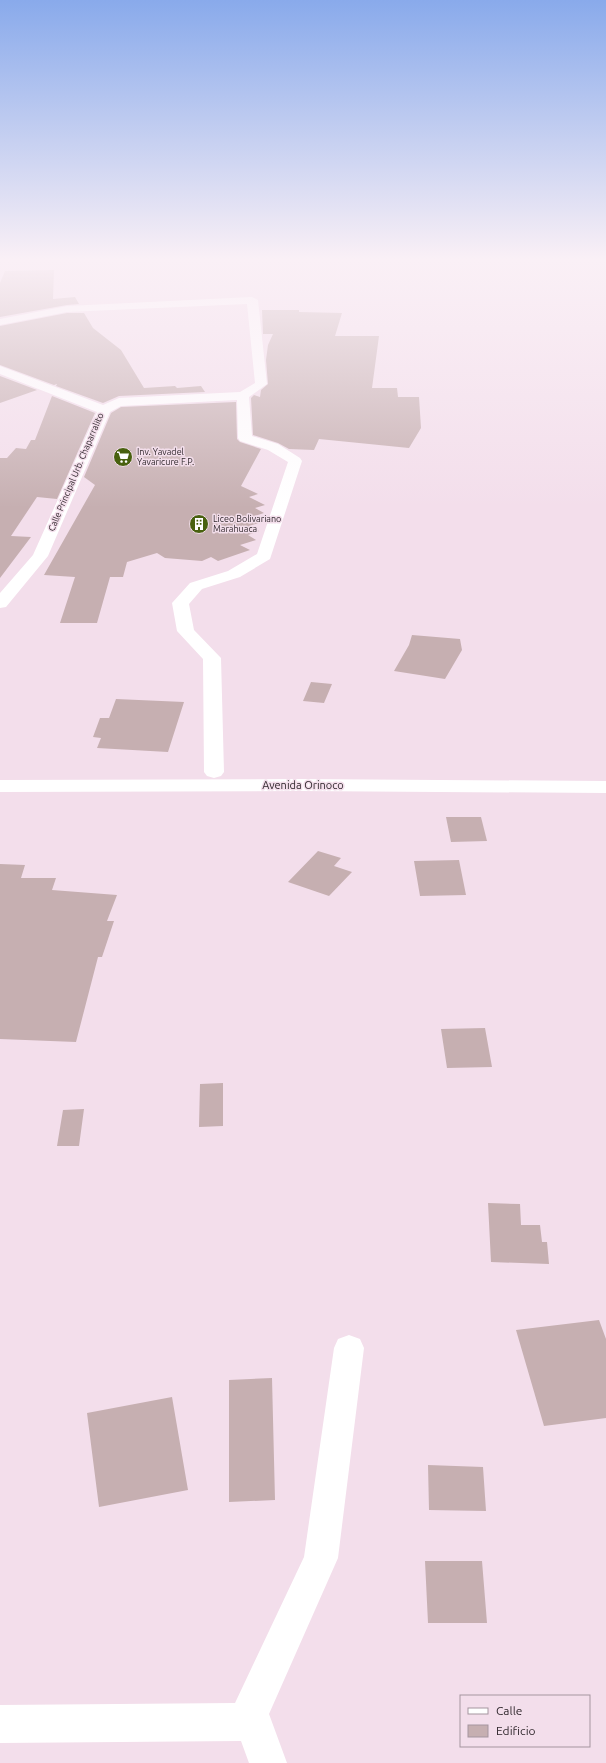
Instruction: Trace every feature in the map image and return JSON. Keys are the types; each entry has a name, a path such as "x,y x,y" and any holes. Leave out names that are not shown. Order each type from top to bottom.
{"street":[{"path":"104,410 119,402 243,396 261,384 257,343"},
{"name":"Calle Principal Urb. Chaparralito","path":"0,370 104,410 40,556 0,603"},
{"path":"214,772 212,658 186,631 180,603 196,586 234,574 264,556 295,461 273,448 245,438 243,396"},
{"name":"Avenida Orinoco","path":"0,772 606,773"},
{"name":"Avenida Orinoco","path":"0,786 306,785 606,787"},
{"path":"268,1763 250,1713 321,1558 349,1348"},
{"path":"0,1724 253,1722"}],"building":[{"path":"0,343 112,343 121,350 144,388 201,386 205,392 119,396 103,403 56,386 57,384 54,385 0,365"},
{"path":"269,343 378,343 372,388 397,388 398,397 419,397 421,428 409,448 319,439 314,450 289,449 278,443 253,435 251,398 254,395 260,397 261,390 268,384 266,360"},
{"path":"0,376 37,390 0,403"},
{"path":"52,396 95,413 57,499 37,497 11,536 31,537 0,578 0,458 7,458 16,448 26,449 31,440 35,440"},
{"path":"236,402 237,439 240,442 261,449 241,486 258,494 249,497 265,505 255,508 264,513 252,517 262,522 249,526 259,531 248,535 256,540 240,545 250,550 218,561 211,557 202,561 165,558 157,553 127,562 123,577 110,577 97,623 60,623 75,577 44,575 95,485 84,477 111,413 121,407"},
{"path":"412,635 460,639 462,650 445,679 394,671 409,645"},
{"path":"311,682 332,684 324,703 303,701"},
{"path":"116,699 184,702 168,752 97,748 101,738 93,737 100,718 109,718"},
{"path":"446,817 481,817 487,841 451,842"},
{"path":"318,851 341,858 334,866 352,872 329,896 288,882"},
{"path":"459,860 466,895 420,896 414,861"},
{"path":"0,864 25,865 21,878 56,878 52,890 117,895 107,921 114,921 102,957 98,957 76,1042 0,1039"},
{"path":"485,1028 492,1067 447,1068 441,1029"},
{"path":"223,1083 223,1126 199,1127 200,1084"},
{"path":"84,1109 79,1146 57,1146 63,1110"},
{"path":"488,1203 520,1204 521,1225 540,1225 542,1242 547,1242 549,1264 491,1262"},
{"path":"599,1320 606,1339 606,1418 544,1426 516,1330"},
{"path":"272,1378 275,1500 229,1502 229,1380"},
{"path":"172,1397 188,1490 99,1507 87,1413"},
{"path":"428,1465 483,1467 486,1511 429,1510"},
{"path":"425,1561 482,1561 487,1623 428,1623"}],"place":[{"name":"Inv. Yavadel Yavaricure F.P.","path":"123,457"},
{"name":"Liceo Bolivariano Marahuaca","path":"199,524"}]}
